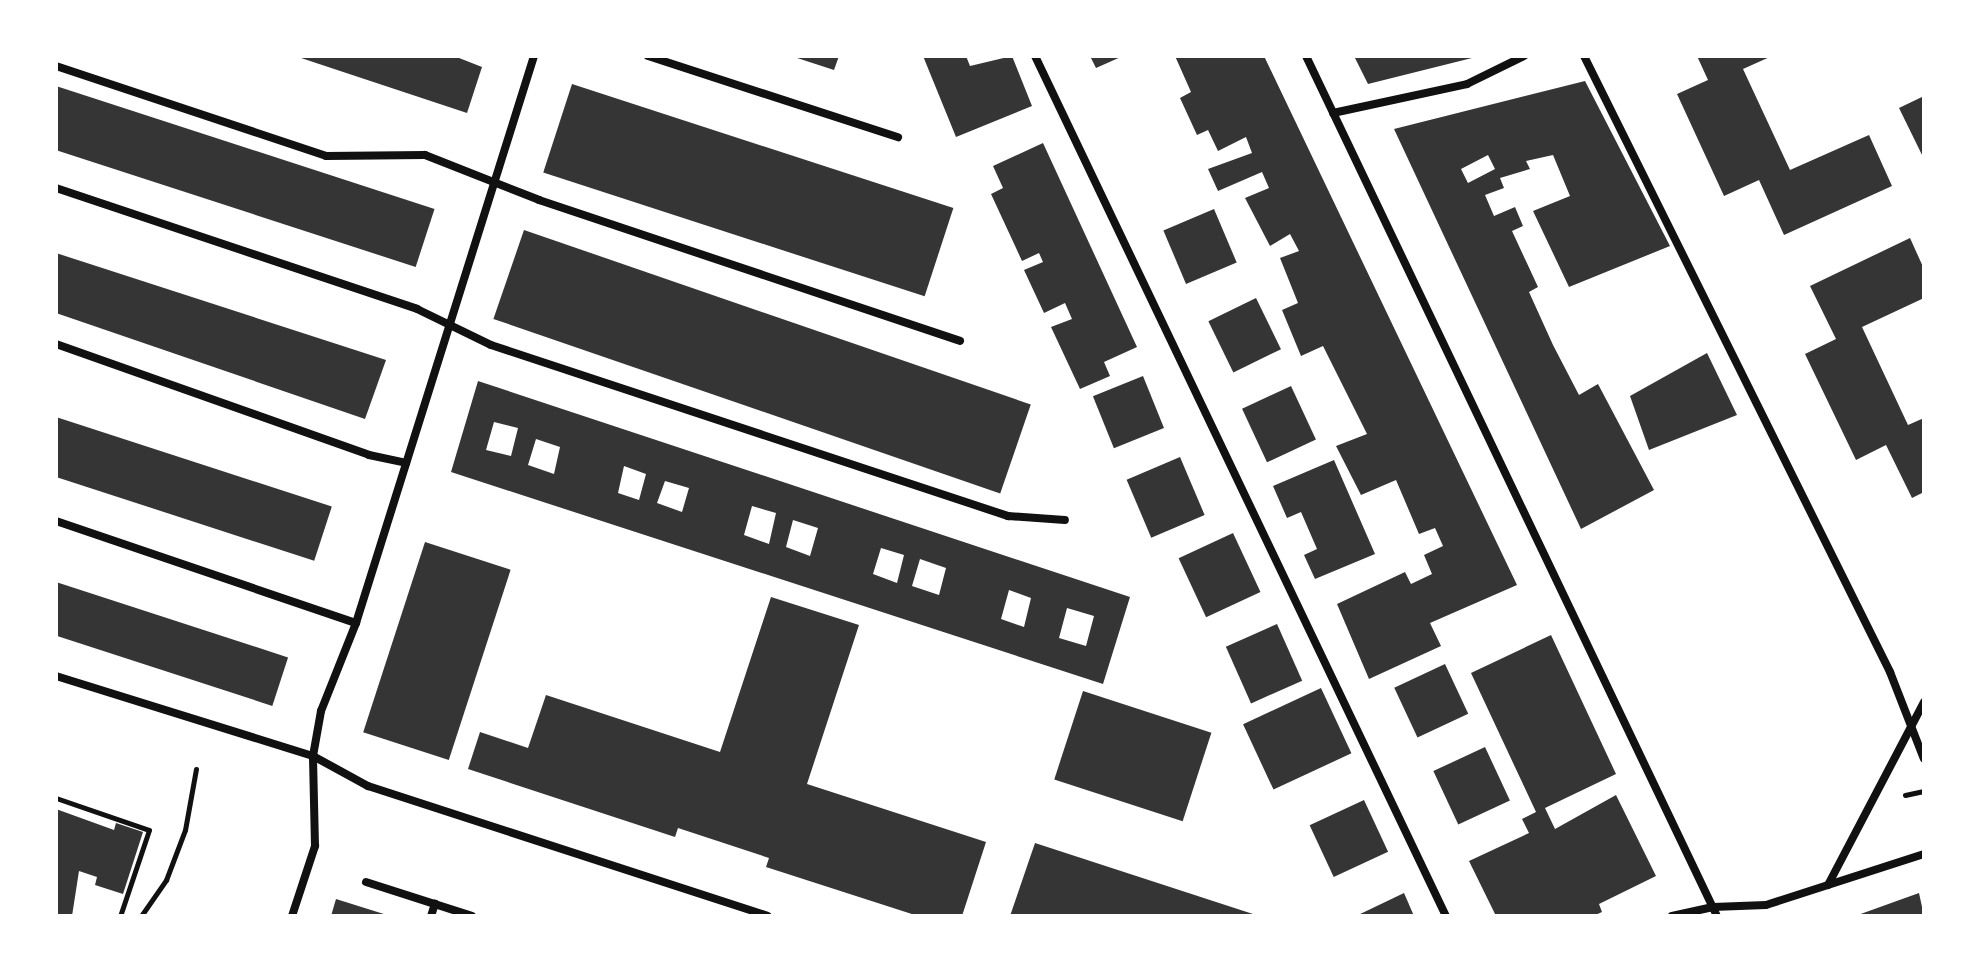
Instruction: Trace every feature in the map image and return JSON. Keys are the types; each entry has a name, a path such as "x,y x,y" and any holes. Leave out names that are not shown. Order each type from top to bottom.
{"street":[{"path":"292,916 315,846 313,756 321,711 356,623 534,56"},
{"path":"648,56 898,137"},
{"path":"1035,56 1446,916"},
{"path":"1306,56 1715,912"},
{"path":"1333,113 1467,84 1524,56"},
{"path":"1584,56 1913,721 1924,759"},
{"path":"56,66 326,156 425,155 960,341"},
{"path":"56,188 417,309 491,345 1008,516 1065,520"},
{"path":"56,344 369,455 406,463"},
{"path":"56,521 356,623"},
{"path":"56,676 313,756 368,786 767,916"},
{"path":"1828,885 1924,702"},
{"path":"1672,916 1766,905 1924,854"},
{"path":"366,882 472,916"},
{"path":"431,916 435,904"}],"path":[{"path":"141,916 166,880 185,830 196,769"},
{"path":"56,798 149,830 120,916"}],"building":[{"path":"295,56 454,56 482,67 467,113"},
{"path":"791,56 839,56 834,70"},
{"path":"923,56 966,56 970,66 1012,56 1032,106 956,137"},
{"path":"1090,56 1123,56 1096,68"},
{"path":"1175,56 1264,56 1517,585 1430,623 1441,646 1369,679 1337,604 1405,572 1411,584 1432,574 1424,555 1443,546 1435,528 1419,534 1396,480 1361,495 1336,446 1367,434 1323,346 1301,356 1282,310 1298,303 1280,258 1299,251 1290,234 1270,246 1245,198 1269,188 1262,172 1218,191 1208,169 1252,153 1246,137 1218,151 1208,130 1197,135 1180,98 1191,92"},
{"path":"1354,56 1480,56 1368,84"},
{"path":"1697,56 1772,56 1743,69 1790,170 1869,135 1892,186 1784,235 1759,180 1724,196 1677,94 1708,80"},
{"path":"1585,81 1670,246 1569,287 1533,211 1570,196 1553,155 1526,161 1530,169 1500,178 1504,188 1485,195 1494,216 1515,207 1523,226 1512,231 1538,287 1529,292 1553,345 1579,395 1598,384 1654,490 1581,529 1394,129","holes":["1488,155 1495,169 1468,183 1461,169"]},
{"path":"572,84 953,208 925,296 543,172"},
{"path":"56,86 435,209 416,267 56,150"},
{"path":"1924,96 1924,159 1899,108"},
{"path":"1043,143 1137,347 1104,362 1110,376 1080,389 1051,327 1072,319 1065,303 1044,313 1024,270 1043,262 1039,253 1022,261 991,194 1003,188 993,166"},
{"path":"1214,209 1237,262 1186,284 1163,230"},
{"path":"524,230 1031,405 1000,493 493,319"},
{"path":"1910,238 1924,269 1924,298 1862,327 1908,425 1924,418 1924,492 1912,498 1886,445 1856,460 1805,354 1836,339 1810,286"},
{"path":"56,253 386,360 365,419 56,313"},
{"path":"1256,298 1281,349 1233,372 1208,321"},
{"path":"1707,353 1737,415 1649,450 1630,396"},
{"path":"1143,376 1164,428 1114,448 1093,396"},
{"path":"478,381 1130,597 1103,684 451,472","holes":["494,422 518,428 511,456 486,450","536,439 560,447 554,474 528,465","624,466 646,474 639,500 618,493","665,481 689,488 682,512 657,503","752,506 776,513 769,544 744,535","793,520 818,528 810,556 786,547","881,548 904,555 897,583 873,574","920,559 946,568 939,595 912,586","1009,590 1031,598 1024,627 1001,619","1067,608 1094,616 1086,646 1059,638"]},
{"path":"1291,386 1316,439 1267,462 1242,409"},
{"path":"56,417 332,507 314,561 56,477"},
{"path":"1180,457 1205,515 1151,538 1127,480"},
{"path":"1334,460 1375,554 1315,579 1304,555 1317,549 1301,512 1287,518 1273,486"},
{"path":"1233,533 1260,592 1206,617 1179,558"},
{"path":"425,542 511,570 449,760 363,732"},
{"path":"56,582 288,657 272,706 56,636"},
{"path":"771,597 859,625 807,784 986,842 962,916 918,916 766,867 769,858 678,828 675,837 468,769 480,732 528,748 546,695 720,752"},
{"path":"1277,624 1302,681 1251,703 1226,647"},
{"path":"1551,635 1616,774 1545,808 1555,829 1616,795 1656,876 1599,904 1602,912 1593,916 1496,916 1469,861 1529,833 1522,819 1536,812 1471,673"},
{"path":"1445,664 1468,714 1417,738 1394,688"},
{"path":"1321,688 1351,753 1273,790 1243,724"},
{"path":"1083,691 1211,733 1183,821 1054,779"},
{"path":"1485,747 1510,800 1458,825 1433,771"},
{"path":"1364,800 1388,852 1334,877 1310,825"},
{"path":"56,809 114,830 116,823 143,832 123,894 95,885 97,877 79,871 72,916 56,916"},
{"path":"1035,843 1256,915 1256,916 1010,916"},
{"path":"1404,893 1414,916 1356,916"},
{"path":"1919,893 1924,916 1855,916"},
{"path":"336,899 387,915 387,916 331,916"}]}
